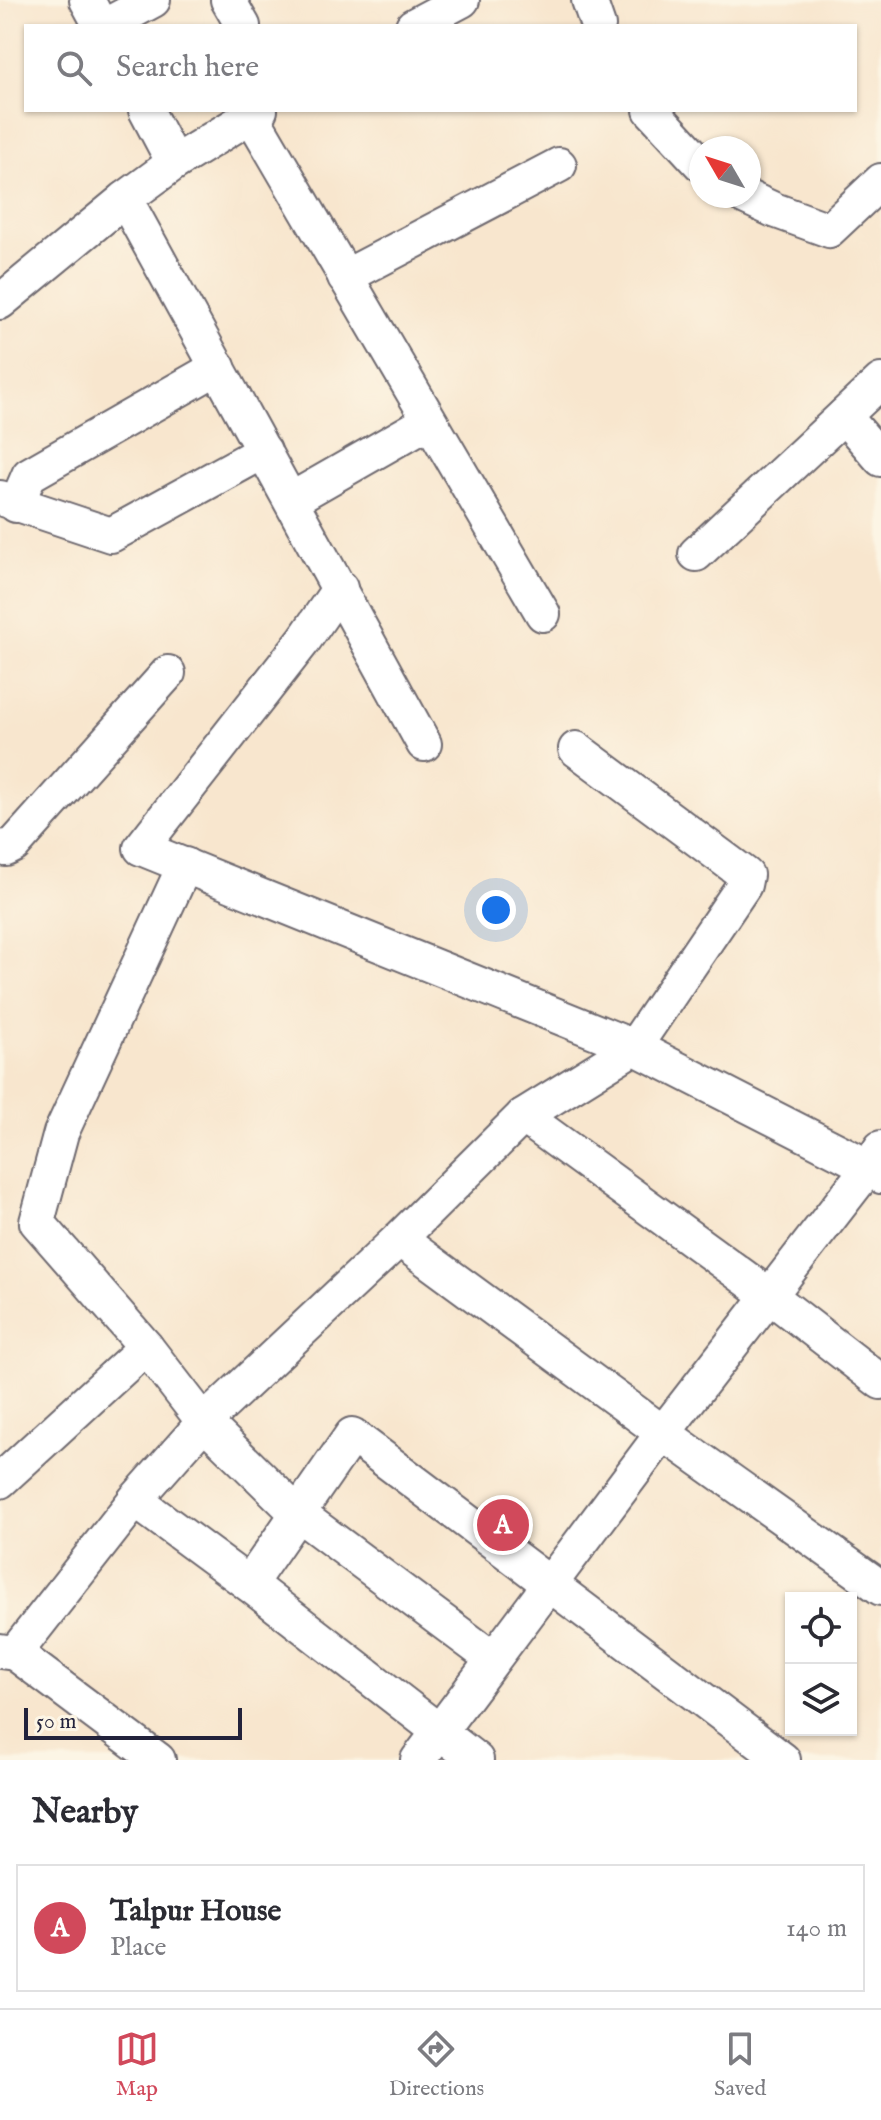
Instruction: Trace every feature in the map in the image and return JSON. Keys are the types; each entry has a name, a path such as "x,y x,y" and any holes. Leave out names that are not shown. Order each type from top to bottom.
{"street":[{"path":"87,0 102,24"},
{"path":"107,24 153,0"},
{"path":"228,0 242,24"},
{"path":"417,24 462,0"},
{"path":"589,0 597,24"},
{"path":"147,112 174,163"},
{"path":"653,112 689,151"},
{"path":"0,302 125,199 174,163 255,113 345,277 543,614"},
{"path":"345,277 559,165"},
{"path":"761,204 829,230 881,181"},
{"path":"125,199 424,744"},
{"path":"218,367 29,475 8,502 111,535 264,451"},
{"path":"696,554 881,381"},
{"path":"844,416 881,459"},
{"path":"291,500 429,421"},
{"path":"340,588 304,640 141,848 634,1047 877,1164 663,1433 418,1760"},
{"path":"0,847 6,849 14,845 168,673"},
{"path":"158,1760 8,1652 204,1422 399,1239 523,1116 634,1047 744,885 746,875 576,749"},
{"path":"185,865 61,1133 37,1222 146,1347 204,1422 297,1513 493,1659"},
{"path":"523,1116 770,1296 881,1382"},
{"path":"399,1239 881,1588"},
{"path":"0,1481 146,1347"},
{"path":"249,1584 352,1435 783,1760"},
{"path":"135,1500 476,1760"}],"place":[{"name":"Talpur House","path":"503,1525"}]}
